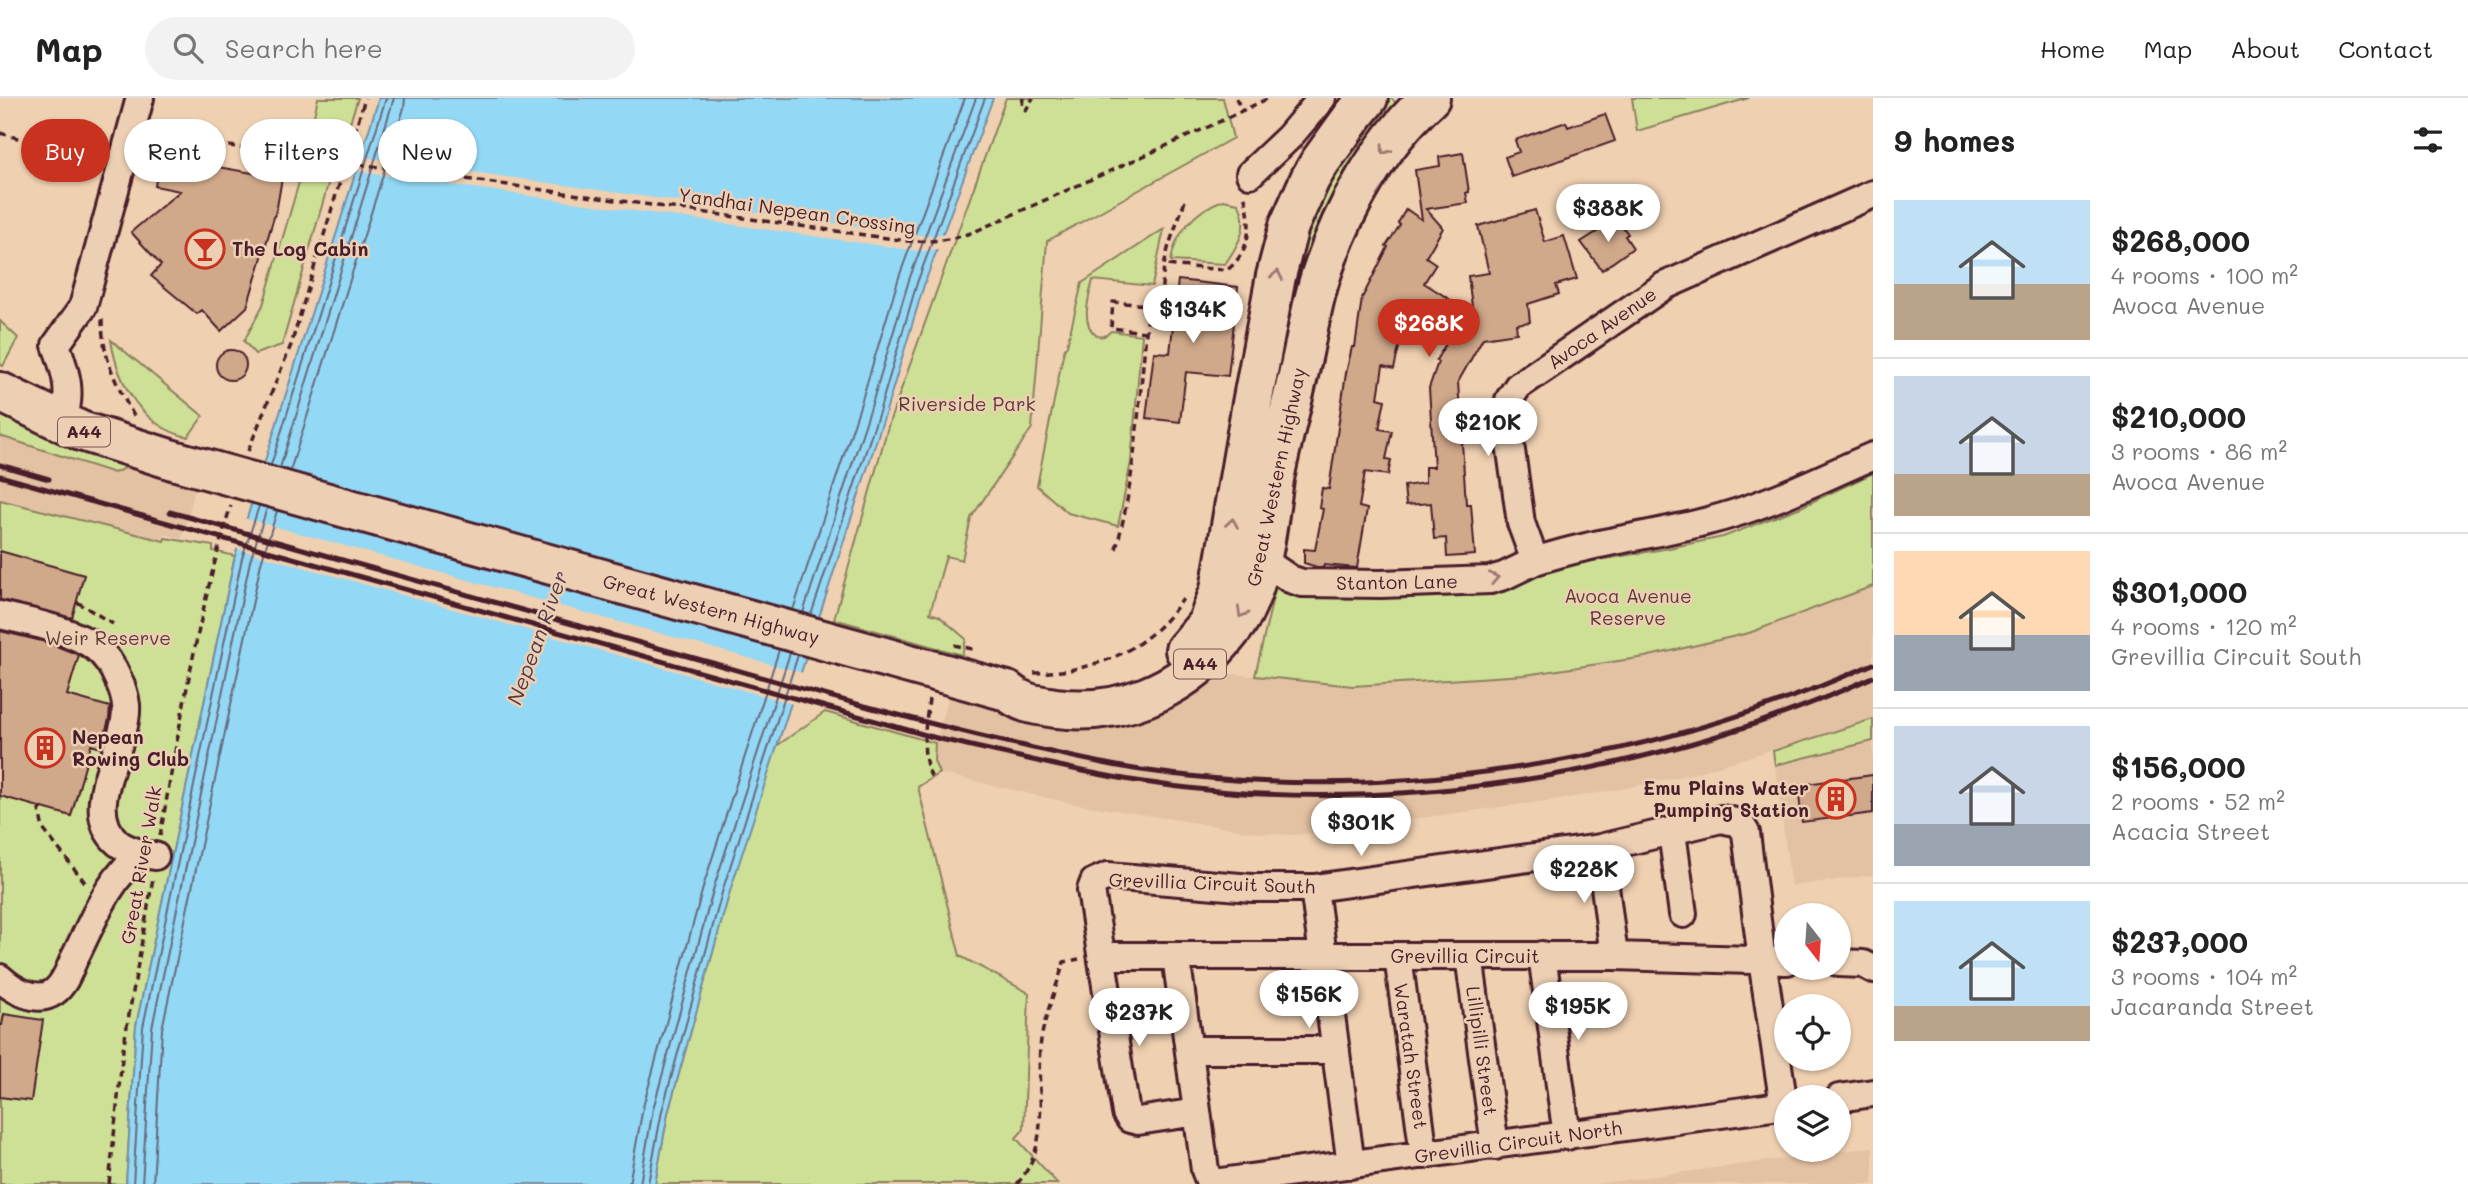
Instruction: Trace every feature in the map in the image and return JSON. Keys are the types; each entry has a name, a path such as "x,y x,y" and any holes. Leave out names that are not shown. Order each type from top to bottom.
{"highway":[{"name":"Great Western Highway","path":"62,423 103,439 173,460 1016,682 1085,697 1128,688 1170,664 1184,652 1207,624 1220,590 1276,276 1289,226 1320,162 1368,98"},
{"name":"Great Western Highway","path":"1016,682 1018,701 1072,710 1127,704 1174,684 1195,668 1214,650 1242,615 1261,559 1275,476 1322,273 1349,208 1376,163 1402,127 1430,98"},
{"name":"A44","path":"0,392 62,423"}],"street":[{"path":"62,423 69,390 66,371 56,345 82,307 140,98"},
{"path":"1251,174 1289,137 1322,98"},
{"name":"Avoca Avenue","path":"1535,561 1521,523 1507,422 1509,401 1518,386 1664,286 1873,194"},
{"path":"1535,561 1564,552 1722,517 1760,505 1873,456"},
{"name":"Stanton Lane","path":"1261,559 1283,575 1303,583 1490,580 1535,561"},
{"path":"0,615 75,636 97,649 114,670 126,707 102,811 111,836 119,844 149,855"},
{"name":"Grevillia Circuit South","path":"1102,956 1091,890 1094,882 1108,876 1252,888 1314,888 1600,848 1721,819 1735,820 1746,833 1774,960"},
{"path":"1672,832 1683,914"},
{"path":"1600,848 1614,956"},
{"path":"0,978 11,988 27,994 46,996 52,993 63,982 100,908 122,873 149,855"},
{"path":"1314,888 1352,1165"},
{"path":"1542,955 1567,1136"},
{"name":"Grevillia Circuit","path":"1102,956 1542,955 1774,960"},
{"path":"1102,956 1126,1113 1130,1119 1138,1121 1197,1112 1176,956"},
{"name":"Waratah Street","path":"1398,956 1424,1155"},
{"name":"Lillipilli Street","path":"1469,956 1495,1146"},
{"path":"1776,980 1784,1085"},
{"path":"1189,1050 1336,1050"},
{"path":"1851,1097 1873,1094"},
{"name":"Grevillia Circuit North","path":"1197,1112 1205,1170 1209,1180 1224,1183 1774,1108"}],"path":[{"path":"250,443 291,345 365,98"},
{"path":"1023,98 1022,107 1026,110 1033,98"},
{"path":"1236,98 1242,111"},
{"name":"Yandhai Nepean Crossing","path":"226,146 908,242 930,242 953,240 976,231 1269,98"},
{"path":"0,134 21,140"},
{"path":"1164,265 1217,271 1227,270 1234,265 1248,239 1250,215 1242,191 1251,174"},
{"path":"1115,549 1135,459 1148,315 1159,316 1164,265 1185,201"},
{"path":"1146,331 1111,328 1113,302 1160,306"},
{"path":"102,318 108,365 138,424"},
{"name":"Great River Walk","path":"109,1184 123,1049 149,855 216,554"},
{"path":"1016,682 1076,670 1122,654 1151,635 1174,612 1188,592"},
{"path":"77,602 113,624"},
{"path":"42,808 43,829 85,881 100,908"},
{"path":"1017,1184 1040,1143 1042,1035 1064,962 1102,956"}],"shaded area":[{"path":"0,436 114,473 125,468 195,488 182,539 165,534 161,540 0,500"},
{"path":"1873,586 1873,719 1692,774 1621,789 1295,835 1261,833 1070,803 939,773 934,761 935,743 952,686 963,698 1205,684 1222,673 1353,686 1525,675 1645,657 1749,633"},
{"path":"1873,741 1873,875 1791,886 1775,765"},
{"path":"1873,1147 1873,1184 1595,1184 1774,1160 1851,1162 1851,1150"}],"green space":[{"path":"318,98 358,98 351,119 313,119"},
{"name":"Riverside Park","path":"1006,98 1223,98 1233,138 1047,241 1032,428 971,518 962,560 946,556 930,613 939,616 966,639 962,655 834,619 889,423"},
{"path":"1379,98 1391,98 1401,108 1392,117 1232,587 1300,225"},
{"path":"1632,98 1749,98 1637,131"},
{"path":"299,182 329,182 282,345 255,354 244,341 263,305"},
{"path":"1223,200 1238,203 1243,220 1241,235 1225,264 1171,261 1177,241 1188,223 1213,204"},
{"path":"1164,229 1152,286 1093,280 1088,302 1088,324 1096,335 1102,337 1111,331 1142,335 1131,462 1118,526 1068,513 1037,486 1064,350 1082,283"},
{"path":"0,321 18,338 3,366 0,364"},
{"path":"111,340 203,416 188,437 172,432 145,414 126,387"},
{"path":"0,411 127,459 125,468 114,473 0,436"},
{"name":"Avoca Avenue Reserve","path":"1873,473 1873,586 1749,633 1645,657 1525,675 1353,686 1255,676 1277,580 1564,566 1664,549 1723,537 1801,507"},
{"name":"Weir Reserve","path":"0,500 164,541 165,538 213,546 213,551 235,556 136,1026 126,1184 0,1184"},
{"path":"825,712 935,743 934,761 939,773 918,787 960,956 1029,993 1024,1129 1016,1138 1058,1184 655,1184 668,1113 730,891 775,747"},
{"path":"1873,719 1873,741 1775,765 1773,751"}],"water":[{"name":"Nepean River","path":"379,98 993,98 924,285 886,411 730,891 668,1113 655,1184 126,1184 136,1026 235,556 353,182 364,182 364,146"}],"pier":[{"path":"364,157 378,159 378,175 364,173"},
{"path":"477,173 910,234 946,234 940,250 918,251 431,182 477,182"},
{"path":"244,518 803,673 793,704 234,548"}],"building":[{"path":"1605,114 1615,141 1512,177 1505,157 1519,152 1515,140 1566,122 1568,127"},
{"path":"1463,153 1468,203 1426,209 1443,228 1426,257 1436,264 1424,283 1473,314 1468,276 1489,273 1478,226 1535,210 1545,242 1564,236 1577,279 1556,285 1559,294 1528,304 1530,322 1516,324 1517,333 1483,338 1458,382 1466,504 1471,504 1475,555 1447,557 1446,538 1434,539 1431,503 1406,505 1404,486 1425,483 1425,467 1434,467 1429,388 1438,362 1436,360 1450,337 1405,312 1403,343 1400,343 1394,369 1383,366 1378,398 1385,400 1379,429 1392,431 1386,459 1391,460 1388,475 1365,472 1359,507 1367,509 1357,568 1324,565 1323,568 1304,563 1304,549 1315,550 1323,509 1319,508 1322,488 1329,489 1346,373 1352,347 1355,347 1362,298 1406,209 1422,220 1415,170 1440,166 1439,157"},
{"name":"The Log Cabin","path":"226,168 240,171 240,182 281,182 277,207 247,307 221,331 202,310 197,314 151,276 161,265 131,232 180,191 155,186 156,182 226,182"},
{"path":"1617,219 1628,234 1625,236 1633,248 1602,270 1581,242"},
{"path":"1178,280 1238,287 1228,376 1186,372 1180,422 1146,418 1154,352 1170,353"},
{"path":"231,350 242,354 246,365 242,376 231,380 220,376 216,365 220,354"},
{"path":"0,551 84,575 72,618 0,600"},
{"name":"Nepean Rowing Club","path":"0,631 46,642 79,655 67,695 110,707 101,748 91,745 71,816 0,796"},
{"name":"Emu Plains Water Pumping Station","path":"1873,775 1873,813 1802,822 1798,785"},
{"path":"4,1014 43,1020 31,1101 0,1097 0,1025"}],"railway":[{"path":"0,465 49,479"},
{"path":"0,476 940,739 1112,777 1229,792 1323,795 1418,792 1512,782 1606,765 1698,741 1788,712 1873,677"},
{"path":"170,512 941,726 1111,765 1233,780 1327,783 1421,779 1514,768 1607,751 1698,728 1787,699 1873,664"}],"place":[{"name":"The Log Cabin","path":"205,249"},
{"name":"Nepean Rowing Club","path":"45,748"},
{"name":"Emu Plains Water Pumping Station","path":"1836,799"}]}
